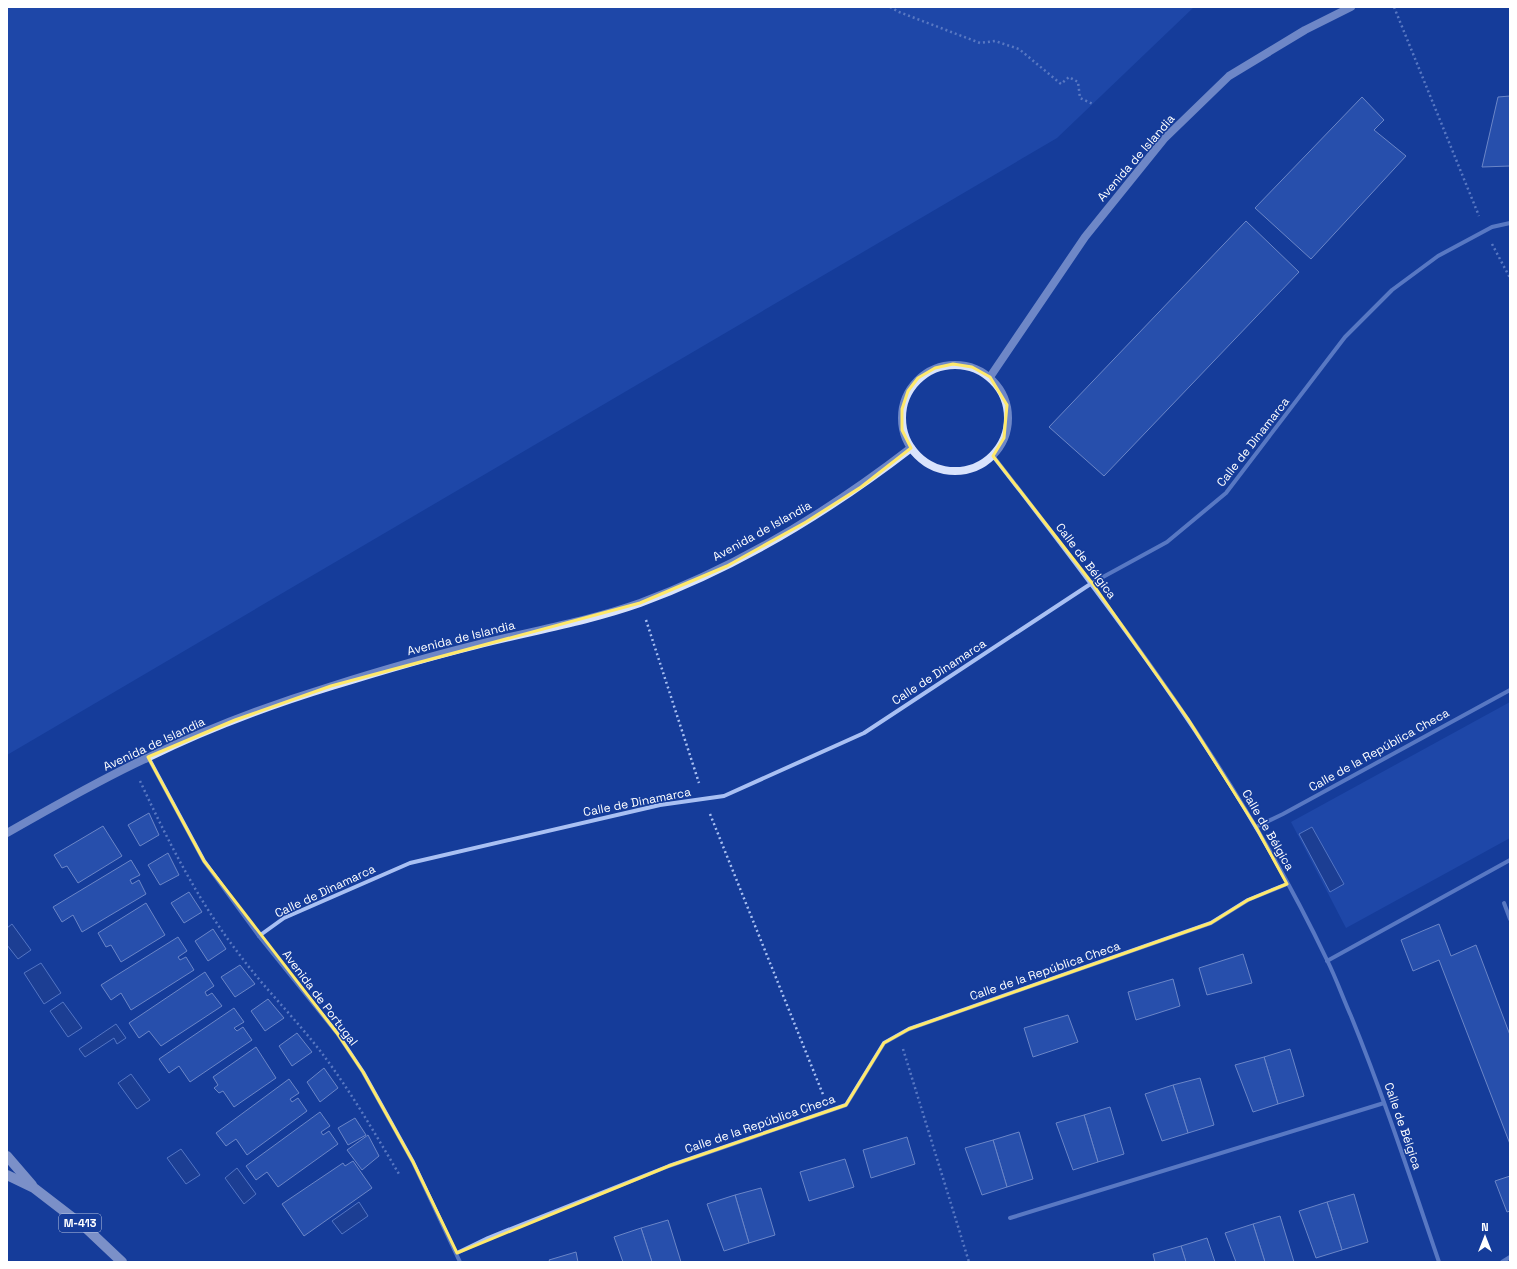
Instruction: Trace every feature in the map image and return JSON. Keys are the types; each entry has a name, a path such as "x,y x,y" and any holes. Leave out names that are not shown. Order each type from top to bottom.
{"main road":[{"name":"M-413","path":"7,1156 34,1188"},
{"name":"M-413","path":"7,1175 34,1188 86,1228 122,1262"}],"street":[{"name":"Avenida de Islandia","path":"990,377 1085,237 1164,139 1229,76 1305,30 1351,7"},
{"name":"Calle de Dinamarca","path":"260,936 284,918 410,863 660,805 724,796 864,733 1092,583 1167,542 1226,493 1350,332 1392,290 1438,256 1485,231 1510,223"},
{"path":"953,364 972,367 990,377 1003,394 1008,416 1004,438 992,456 971,469 956,471 944,470 922,460 911,448 902,430 902,408 908,391 918,378 935,368 953,364"},
{"name":"Avenida de Islandia","path":"7,834 70,797 148,757 235,720 331,686 477,644 561,626 640,603 727,566 806,522 861,487 911,448"},
{"name":"Calle de Bélgica","path":"992,456 1092,583 1188,718 1256,827 1328,961 1370,1064 1439,1262"},
{"name":"Calle de la República Checa","path":"1256,827 1283,814 1510,690"},
{"name":"Avenida de Portugal","path":"148,757 204,861 260,936 337,1033 362,1072 413,1162 460,1262"},
{"path":"1328,961 1510,860"},
{"name":"Calle de la República Checa","path":"457,1253 488,1238 669,1166 846,1105 884,1043 909,1029 1211,923 1248,900 1287,884"},
{"path":"1504,903 1510,919"},
{"path":"1010,1218 1384,1103"},
{"path":"1502,1262 1510,1257"}],"path":[{"path":"890,7 980,43 995,41 1019,49 1061,84 1069,77 1078,82 1080,98 1093,104"},
{"path":"1394,7 1485,231 1510,278"},
{"path":"640,603 704,799 829,1110"},
{"path":"140,781 170,845 200,896 238,954 321,1052 352,1096 400,1176"},
{"path":"899,1035 969,1262"}],"highlighted area":[{"path":"953,364 972,367 990,377 1007,405 1004,438 993,456 1092,583 1188,719 1256,827 1287,884 1248,900 1211,923 909,1029 884,1043 846,1105 669,1166 457,1253 413,1162 363,1072 337,1033 204,861 148,757 235,720 331,686 640,603 727,566 806,522 861,487 911,448 902,430 902,409 908,391 918,378 935,368"}],"shaded area":[{"path":"7,7 1194,7 1057,138 7,755"},
{"path":"1510,702 1510,838 1346,928 1291,822"},
{"path":"1312,827 1344,884 1330,892 1299,834"},
{"path":"12,924 31,950 18,959 7,945 7,928"},
{"path":"41,963 61,993 44,1004 24,973"},
{"path":"63,1002 82,1028 68,1037 50,1011"},
{"path":"116,1024 126,1038 117,1044 114,1038 85,1057 79,1049"},
{"path":"131,1074 150,1100 137,1109 118,1083"},
{"path":"181,1149 200,1175 186,1184 167,1158"},
{"path":"237,1168 256,1194 244,1204 225,1178"},
{"path":"359,1202 368,1216 342,1234 332,1221"}],"building":[{"path":"1510,96 1510,166 1482,167 1498,97"},
{"path":"1362,97 1384,120 1374,130 1406,156 1311,259 1255,208"},
{"path":"1246,221 1299,272 1104,476 1049,427"},
{"path":"149,813 159,835 140,846 128,825"},
{"path":"103,826 122,856 78,883 67,866 62,868 54,855"},
{"path":"168,853 179,875 160,885 148,865"},
{"path":"131,860 140,875 130,880 132,884 139,880 146,894 82,932 73,915 62,922 53,907"},
{"path":"189,892 202,912 184,923 171,903"},
{"path":"146,903 165,935 121,962 111,945 106,947 98,933"},
{"path":"1439,924 1451,956 1476,945 1510,1035 1510,1144 1439,960 1413,971 1401,940"},
{"path":"213,929 226,949 208,961 195,941"},
{"path":"178,937 187,951 178,957 180,960 186,957 194,970 131,1010 121,993 111,1000 101,985"},
{"path":"1243,954 1252,983 1207,995 1199,968"},
{"path":"240,965 255,984 235,997 221,977"},
{"path":"205,972 214,986 205,992 207,996 212,993 222,1006 161,1046 149,1031 139,1038 129,1023"},
{"path":"1173,979 1180,1006 1136,1020 1128,992"},
{"path":"268,999 284,1018 265,1031 251,1011"},
{"path":"234,1008 244,1022 234,1028 237,1031 243,1027 252,1040 190,1082 179,1066 169,1073 159,1059"},
{"path":"1068,1015 1078,1042 1033,1057 1024,1028"},
{"path":"297,1033 312,1052 292,1066 279,1046"},
{"path":"256,1047 276,1078 234,1107 223,1091 219,1093 214,1088 218,1085 213,1077"},
{"path":"1290,1049 1304,1096 1278,1104 1264,1057"},
{"path":"1264,1057 1278,1104 1253,1112 1235,1065"},
{"path":"324,1068 338,1088 320,1102 307,1082"},
{"path":"1200,1078 1214,1125 1188,1133 1173,1085"},
{"path":"289,1079 299,1093 290,1099 292,1102 298,1098 307,1111 247,1155 236,1139 226,1146 216,1133"},
{"path":"1173,1085 1188,1133 1162,1141 1145,1094"},
{"path":"1110,1107 1124,1154 1098,1162 1084,1115"},
{"path":"320,1112 330,1126 321,1132 323,1135 329,1131 338,1144 278,1187 267,1172 256,1180 246,1166"},
{"path":"1084,1115 1098,1162 1073,1170 1056,1123"},
{"path":"355,1118 366,1135 348,1145 338,1128"},
{"path":"1019,1132 1033,1179 1007,1187 993,1140"},
{"path":"368,1135 379,1156 362,1170 347,1150"},
{"path":"907,1137 915,1164 871,1178 863,1150"},
{"path":"993,1140 1007,1187 982,1195 965,1148"},
{"path":"845,1159 854,1187 809,1201 800,1172"},
{"path":"353,1161 372,1188 304,1236 282,1204 343,1163 345,1166"},
{"path":"1510,1176 1510,1211 1507,1212 1495,1181"},
{"path":"761,1188 775,1235 749,1243 735,1195"},
{"path":"1354,1194 1368,1242 1342,1250 1327,1202"},
{"path":"735,1195 749,1243 724,1251 707,1204"},
{"path":"1327,1202 1342,1250 1316,1258 1299,1211"},
{"path":"1280,1216 1294,1262 1265,1262 1253,1224"},
{"path":"668,1220 681,1262 652,1262 641,1228"},
{"path":"1253,1224 1265,1262 1236,1262 1225,1233"},
{"path":"641,1228 652,1262 623,1262 614,1237"},
{"path":"1207,1238 1215,1262 1186,1262 1181,1246"},
{"path":"1181,1246 1186,1262 1155,1262 1153,1254"},
{"path":"576,1252 578,1262 550,1262 549,1260"}]}
